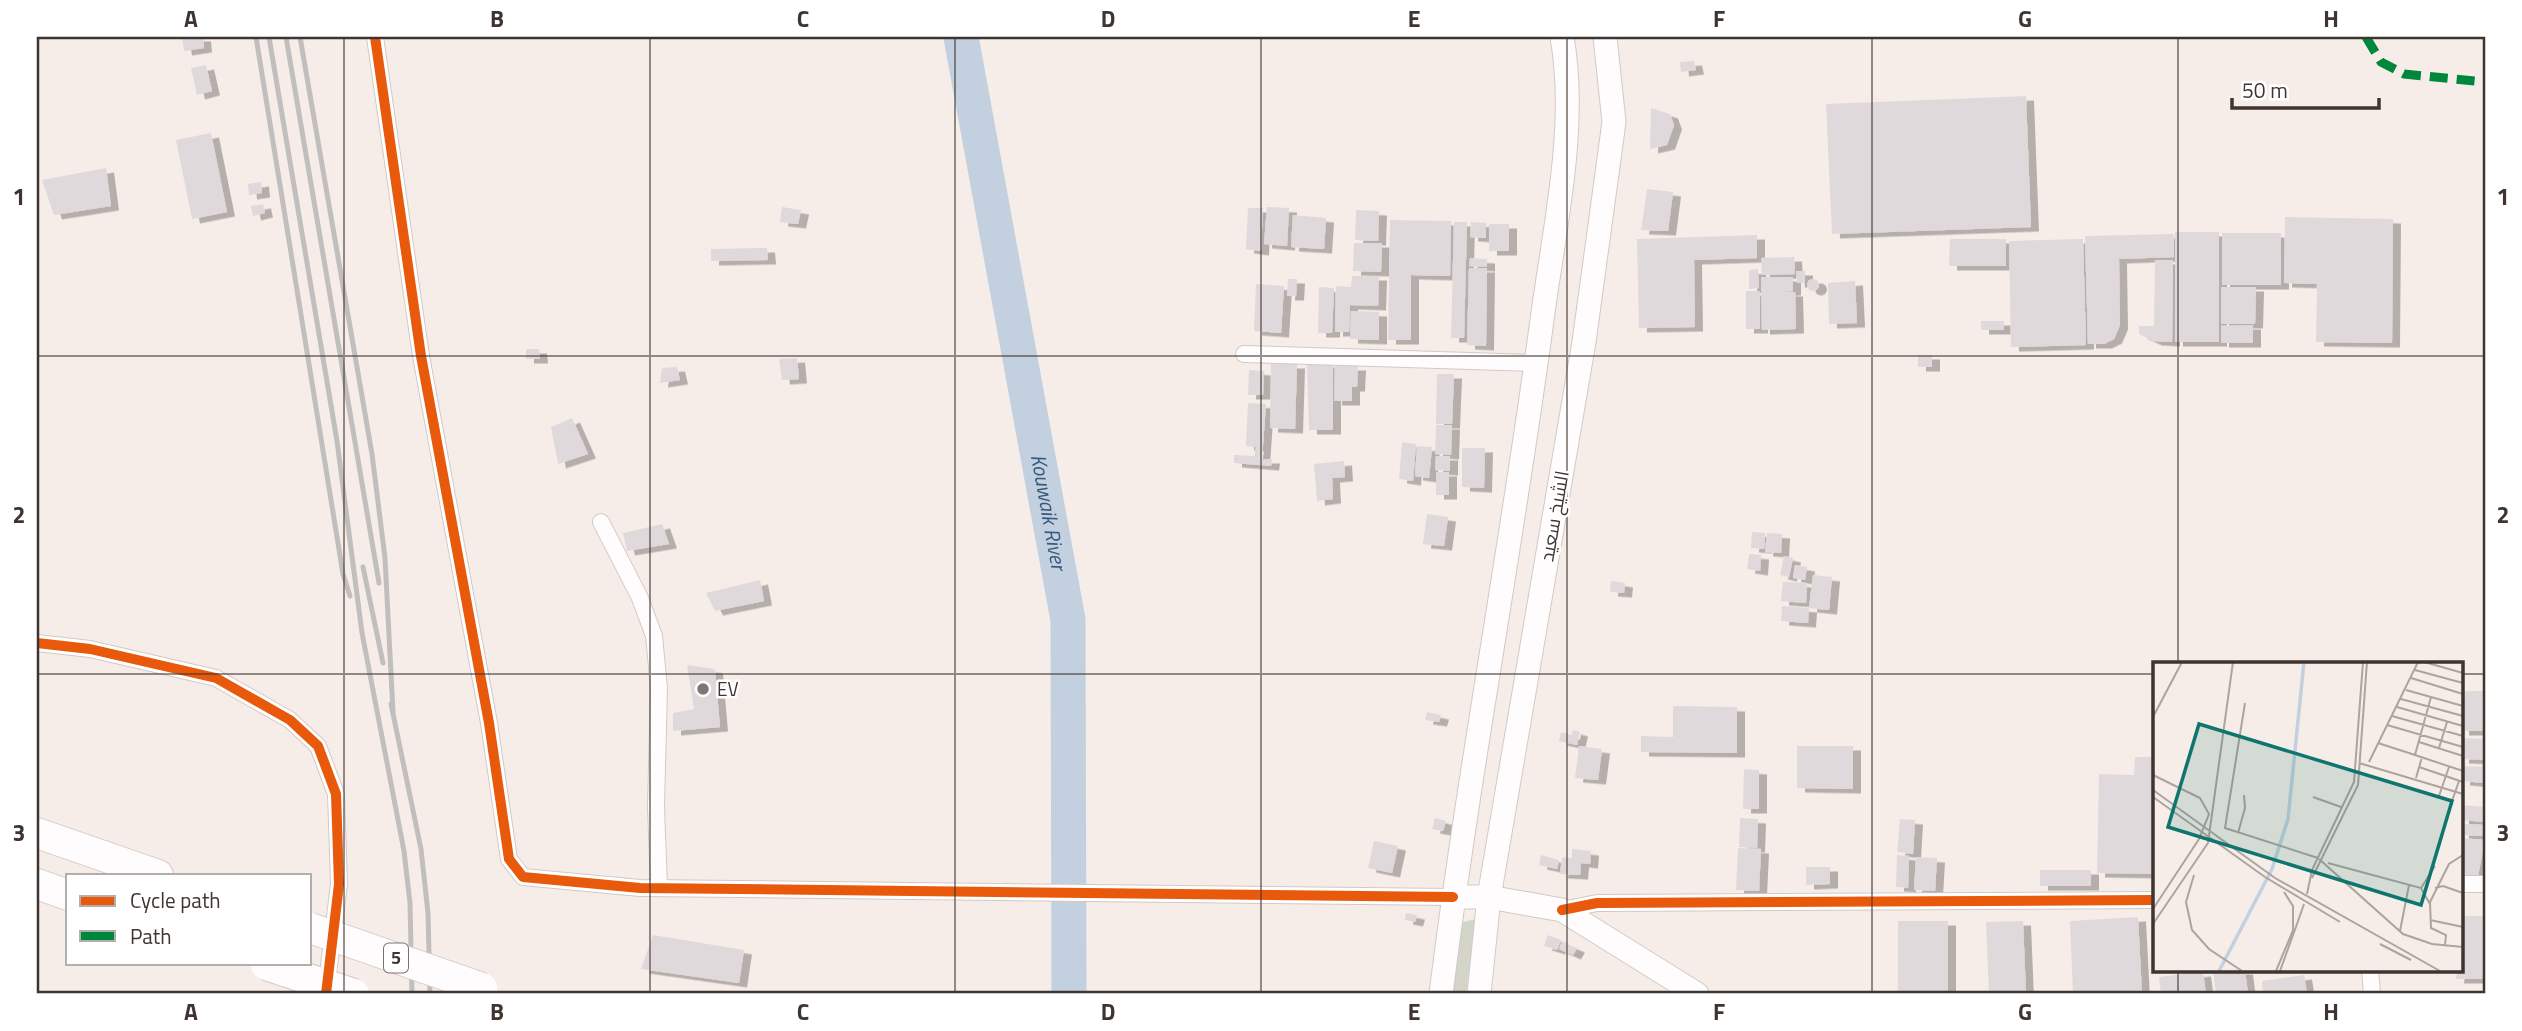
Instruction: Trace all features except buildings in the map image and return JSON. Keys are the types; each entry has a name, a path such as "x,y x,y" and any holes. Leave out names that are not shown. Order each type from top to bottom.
{"highway":[{"path":"37,833 155,874"},
{"path":"37,884 66,894"},
{"name":"5","path":"312,929 491,991"},
{"path":"262,964 354,994"}],"main road":[{"name":"الشيخ سعيد","path":"1441,994 1453,897 1536,363 1569,100 1562,37"},
{"name":"الشيخ سعيد","path":"1479,994 1489,897 1591,296 1614,122 1605,37"},
{"path":"1453,897 1489,897 1562,910 1697,994"}],"street":[{"path":"375,37 421,356 489,723 509,859 523,877 659,888 1453,897"},
{"path":"1244,354 1536,363"},
{"path":"601,522 640,598 654,636 659,688 656,807 659,888"},
{"path":"37,643 90,649 216,678 290,720 318,746 336,794 340,884 326,994"},
{"path":"2462,884 2484,878"},
{"path":"1562,910 1597,903 2153,900"},
{"path":"2370,972 2372,994"}],"shaded area":[{"path":"1476,919 1466,994 1451,994 1459,923"}],"waterway":[{"name":"Kouwaik River","path":"961,37 1068,620 1069,994"}],"railway":[{"path":"256,37 343,574 350,596"},
{"path":"269,37 337,441 362,633 404,851 410,903 412,994"},
{"path":"286,37 379,583"},
{"path":"300,37 372,454 385,558 393,712"},
{"path":"363,567 383,663"},
{"path":"391,704 421,849 428,913 430,994"}],"marked path":[{"path":"2366,37 2381,62 2404,74 2485,82"}],"cycle path":[{"path":"375,37 421,356 489,723 509,859 523,877 640,888 1453,897"},
{"path":"37,643 90,649 216,678 290,720 318,746 336,794 339,884 326,994"},
{"path":"1562,910 1597,903 2153,900"}],"place":[{"name":"EV","path":"703,689"}]}
